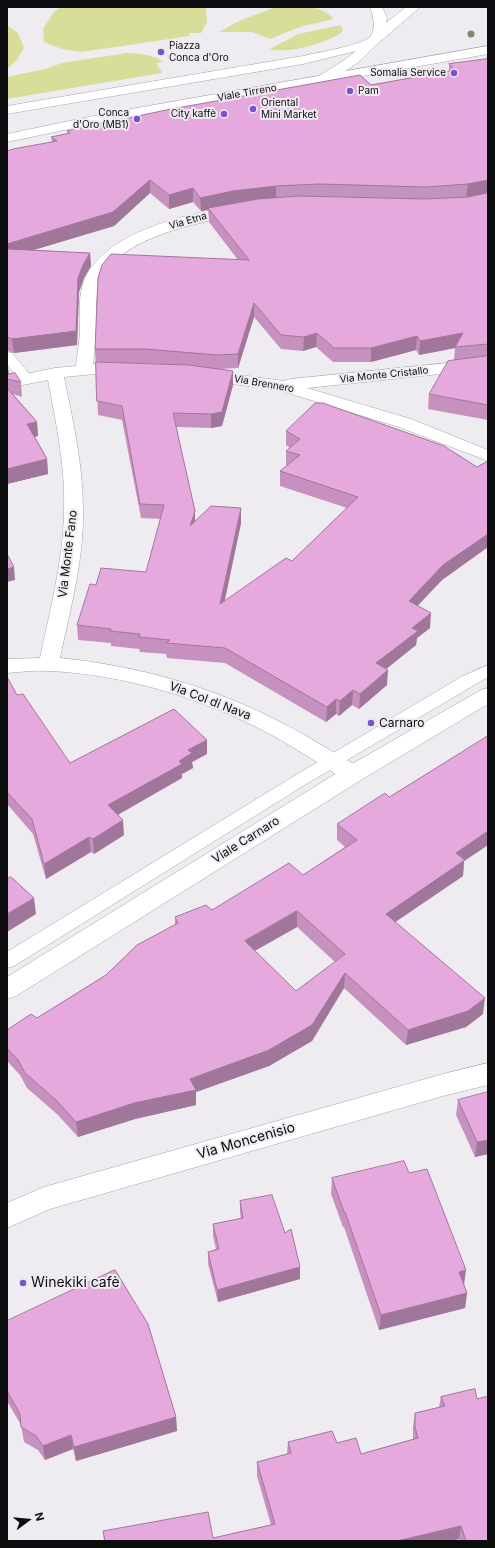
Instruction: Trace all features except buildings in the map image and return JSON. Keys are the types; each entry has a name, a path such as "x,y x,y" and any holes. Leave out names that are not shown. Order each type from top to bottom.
{"street":[{"path":"374,40 381,18 376,7"},
{"path":"322,80 359,56 374,40 414,7"},
{"name":"Viale Tirreno","path":"7,110 303,60 332,54 374,40"},
{"name":"Viale Tirreno","path":"7,138 104,118 488,50"},
{"name":"Via Etna","path":"84,370 91,287 99,269 109,259 126,246 170,225 205,215 252,208"},
{"name":"Via Monte Cristallo","path":"280,385 488,364"},
{"path":"7,383 55,373 113,369"},
{"name":"Via Monte Fano","path":"49,664 65,587 73,535 74,511 72,470 55,373"},
{"name":"Via Brennero","path":"190,373 280,385 405,423 488,456"},
{"name":"Via Col di Nava","path":"7,666 49,664 89,668 127,675 188,691 239,711 277,729 334,761 353,774"},
{"name":"Viale Carnaro","path":"7,989 353,774 488,695"},
{"name":"Via Moncenisio","path":"7,1216 44,1199 443,1085 488,1074"}],"lane":[{"path":"7,356 26,379"},
{"name":"Viale Carnaro","path":"7,961 297,782 488,670"}],"green space":[{"path":"61,7 206,7 207,22 201,33 189,33 190,36 81,52 62,49 44,42 43,29 54,12"},
{"path":"276,7 315,8 322,10 334,19 300,27 270,39 252,32 219,32 239,21"},
{"path":"7,25 18,33 24,48 17,60 7,69"},
{"path":"341,25 343,31 319,43 297,49 270,49 298,34"},
{"path":"127,53 146,55 159,59 163,62 156,63 162,73 7,99 7,77 45,69 62,63"}],"place":[{"name":"Piazza Conca d'Oro","path":"161,52"},
{"name":"Somalia Service","path":"454,73"},
{"name":"Pam","path":"350,91"},
{"name":"Oriental Mini Market","path":"253,109"},
{"name":"City kaffè","path":"224,114"},
{"name":"Conca d'Oro (MB1)","path":"137,119"},
{"name":"Carnaro","path":"371,723"},
{"name":"Winekiki cafè","path":"23,1283"}]}
